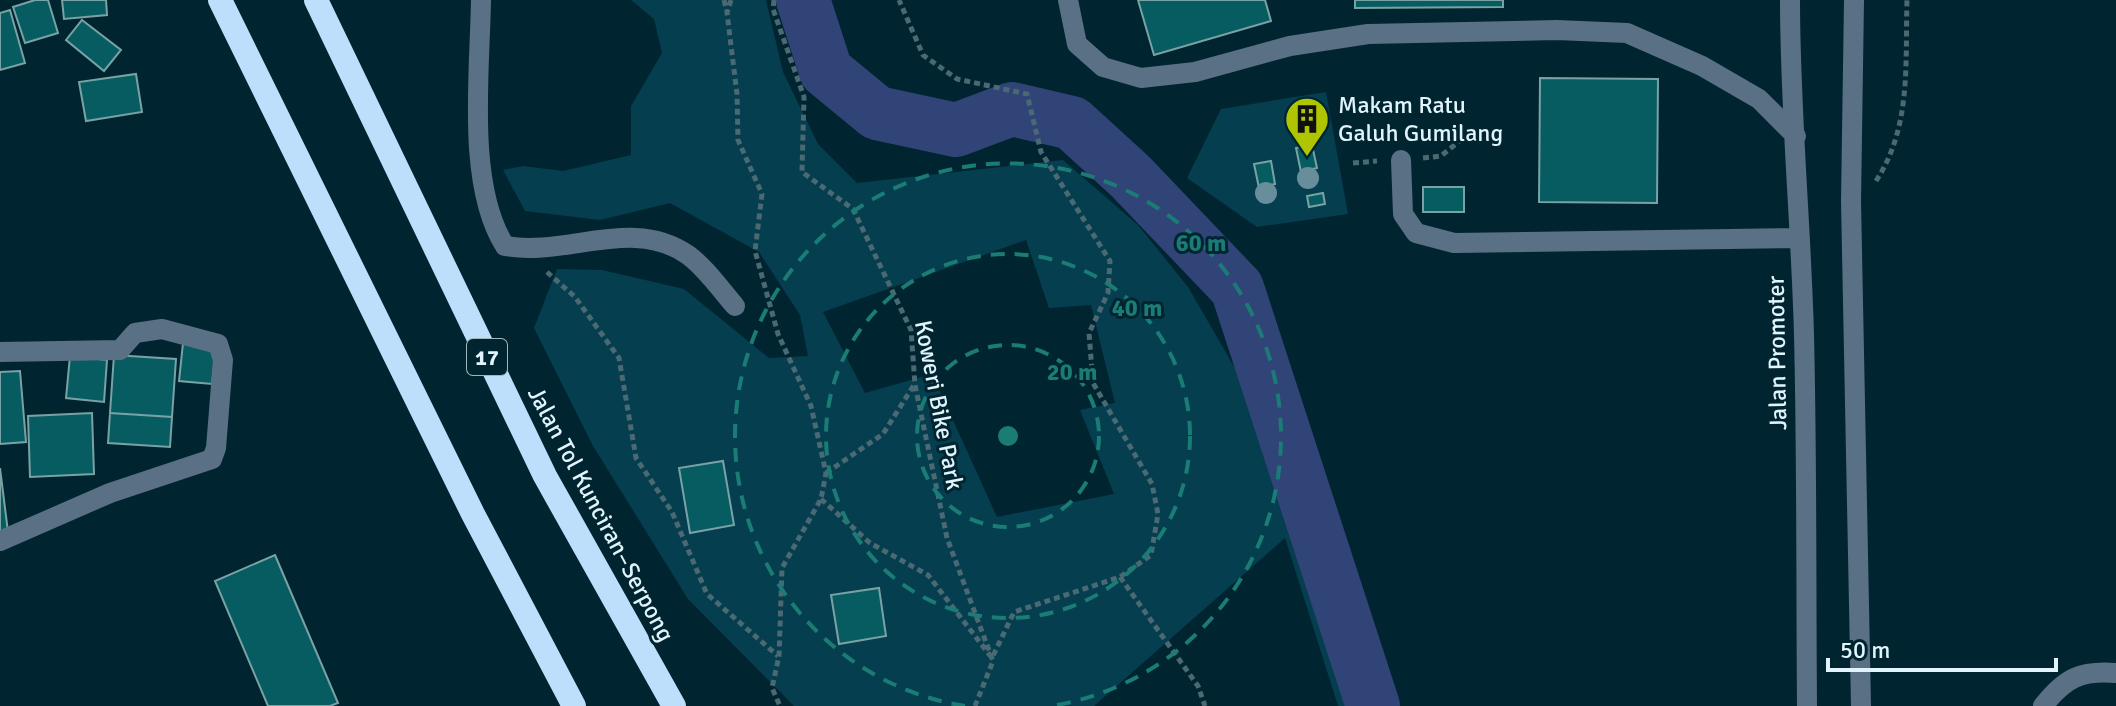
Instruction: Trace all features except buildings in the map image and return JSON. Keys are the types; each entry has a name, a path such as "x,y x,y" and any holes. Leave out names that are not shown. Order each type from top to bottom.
{"highway":[{"path":"220,0 473,514 574,706"},
{"name":"Jalan Tol Kunciran–Serpong","path":"316,0 545,476 674,706"}],"street":[{"path":"481,0 480,149 488,203 505,246 523,249 564,247 639,236 665,242 690,256 735,306"},
{"path":"1068,0 1077,44 1103,67 1141,78 1195,72 1290,46 1368,34 1557,30 1627,33 1702,66 1759,99 1796,136"},
{"name":"Jalan Promoter","path":"1790,0 1790,87 1796,136 1800,238 1807,706"},
{"path":"1854,0 1851,201 1861,706"},
{"path":"1401,160 1403,214 1416,233 1454,243 1800,238"},
{"path":"0,352 120,350 135,333 162,329 218,344 223,360 216,448 212,459 110,493 0,541"},
{"path":"2043,706 2077,674 2116,673"}],"path":[{"path":"724,0 737,94 738,140 762,194 755,251 778,334 811,406 826,473 821,499 782,568 779,656 772,688 780,706"},
{"path":"727,13 731,0"},
{"name":"Koweri Bike Park","path":"774,0 773,9 804,97 802,172 853,209 911,330 915,385 947,538 992,658"},
{"path":"899,0 923,55 957,79 1027,94 1041,152 1110,261 1108,293 1089,333 1093,383 1152,484 1158,514 1151,555 1120,577 1014,612 992,658 975,706"},
{"path":"523,249 575,297 619,358 636,458 672,512 707,594 779,656"},
{"path":"826,473 883,434 915,385"},
{"path":"821,499 870,543 928,575 992,658"},
{"path":"1120,577 1198,686 1205,706"}],"shaded area":[{"path":"631,0 766,0 783,72 818,144 857,183 1063,160 1138,225 1188,287 1262,415 1350,706 1338,706 1285,538 1094,706 794,706 688,599 593,446 534,328 557,269 602,270 684,289 769,358 808,356 800,315 759,252 670,203 600,220 525,211 503,170 523,166 563,171 631,155 631,106 662,53 654,19","holes":["1026,240 1049,308 1091,305 1115,403 1080,410 1114,494 997,517 932,374 865,393 823,312"]},
{"path":"1326,92 1348,214 1257,227 1187,178 1221,109"}],"waterway":[{"path":"803,0 826,71 877,113 956,130 1012,109 1072,123 1130,176 1237,288 1373,706"}],"place":[{"name":"Makam Ratu Galuh Gumilang","path":"1307,158"}]}
